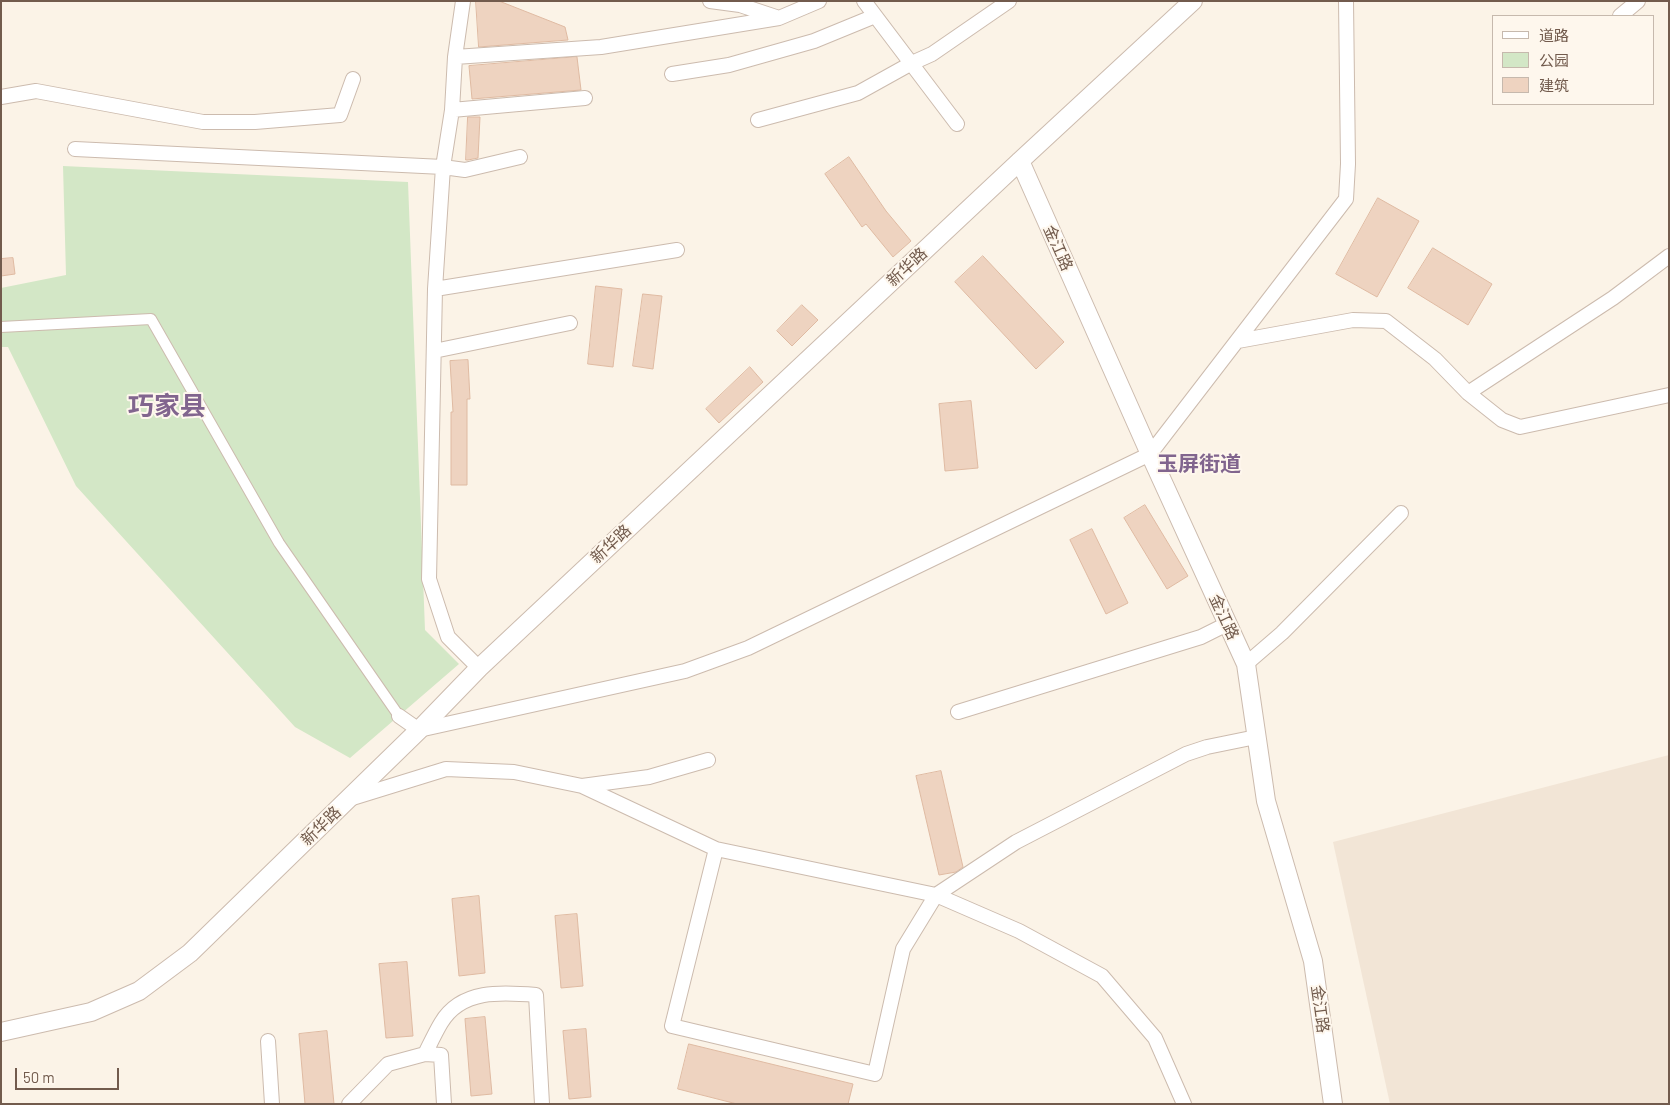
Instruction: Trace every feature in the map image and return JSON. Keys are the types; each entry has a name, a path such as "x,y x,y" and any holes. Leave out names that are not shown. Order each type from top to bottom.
{"street":[{"path":"463,1 455,57 452,110 443,166 435,289 429,578 448,637 479,668"},
{"path":"710,1 740,5 780,18"},
{"path":"455,57 601,47 780,18 819,1"},
{"path":"864,1 958,124"},
{"path":"758,120 858,93 932,54 1009,1"},
{"name":"新华路","path":"1,1032 91,1012 139,992 190,954 419,730 479,668 1193,1"},
{"path":"1,327 151,319 279,543 399,716 419,730 684,671 748,648 1150,454 1346,199 1348,164 1346,1"},
{"path":"1621,15 1638,1"},
{"path":"672,74 729,64 814,41 875,16"},
{"path":"1,97 36,91 203,122 255,122 340,115 353,79"},
{"path":"452,110 585,98"},
{"path":"75,149 443,166 465,170 520,157"},
{"name":"金江路","path":"1020,161 1150,454 1246,664 1266,801 1313,961 1333,1104"},
{"path":"435,289 677,250"},
{"path":"1468,394 1613,298 1669,256"},
{"path":"1238,341 1353,320 1386,321 1435,359 1468,394 1502,420 1520,427 1669,395"},
{"path":"434,351 570,323"},
{"path":"1246,664 1282,633 1401,513"},
{"path":"958,712 1201,637 1227,624"},
{"path":"716,849 672,1026 875,1074 902,949 936,895 1016,842 1186,754 1207,747 1256,737"},
{"path":"582,786 649,777 708,760"},
{"path":"348,799 446,769 514,772 582,786 716,849 936,895 1019,931 1102,976 1155,1038 1184,1104"},
{"path":"425,1054 441,1021 455,1006 480,995 504,992 536,995 542,1104"},
{"path":"268,1042 272,1104"},
{"path":"349,1104 388,1064 425,1054 441,1055 444,1104"}],"shaded area":[{"path":"1669,755 1669,1104 1390,1104 1333,842"}],"green space":[{"path":"63,166 408,182 425,630 459,664 350,758 295,727 76,486 8,347 1,347 1,288 66,275"}],"building":[{"path":"476,1 499,1 565,27 568,40 479,47"},
{"path":"577,57 581,90 472,99 469,66"},
{"path":"468,117 480,117 478,158 466,160"},
{"path":"849,157 886,211 911,241 893,257 866,224 862,227 825,174"},
{"path":"1378,198 1419,221 1377,297 1336,274"},
{"path":"1433,248 1492,284 1468,325 1408,288"},
{"path":"983,256 1064,342 1036,369 955,282"},
{"path":"13,258 15,274 1,276 1,259"},
{"path":"596,286 622,289 613,367 588,364"},
{"path":"643,294 662,296 653,369 633,366"},
{"path":"802,305 818,320 792,346 777,331"},
{"path":"468,360 470,399 467,399 467,485 451,485 451,412 453,412 450,361"},
{"path":"750,367 763,382 719,423 706,409"},
{"path":"971,401 978,468 945,471 939,404"},
{"path":"1145,505 1188,576 1167,589 1124,518"},
{"path":"1092,529 1128,603 1106,614 1070,540"},
{"path":"941,771 963,867 956,872 939,875 916,776"},
{"path":"479,896 485,973 459,976 452,899"},
{"path":"577,914 583,986 561,988 555,916"},
{"path":"407,962 413,1036 386,1038 379,964"},
{"path":"485,1017 492,1094 471,1096 465,1019"},
{"path":"586,1029 591,1097 569,1099 563,1031"},
{"path":"327,1031 334,1104 305,1104 299,1034"},
{"path":"689,1044 853,1084 848,1104 737,1104 678,1089"}],"district":[{"name":"巧家县","path":"167,406"},
{"name":"玉屏街道","path":"1199,464"}]}
